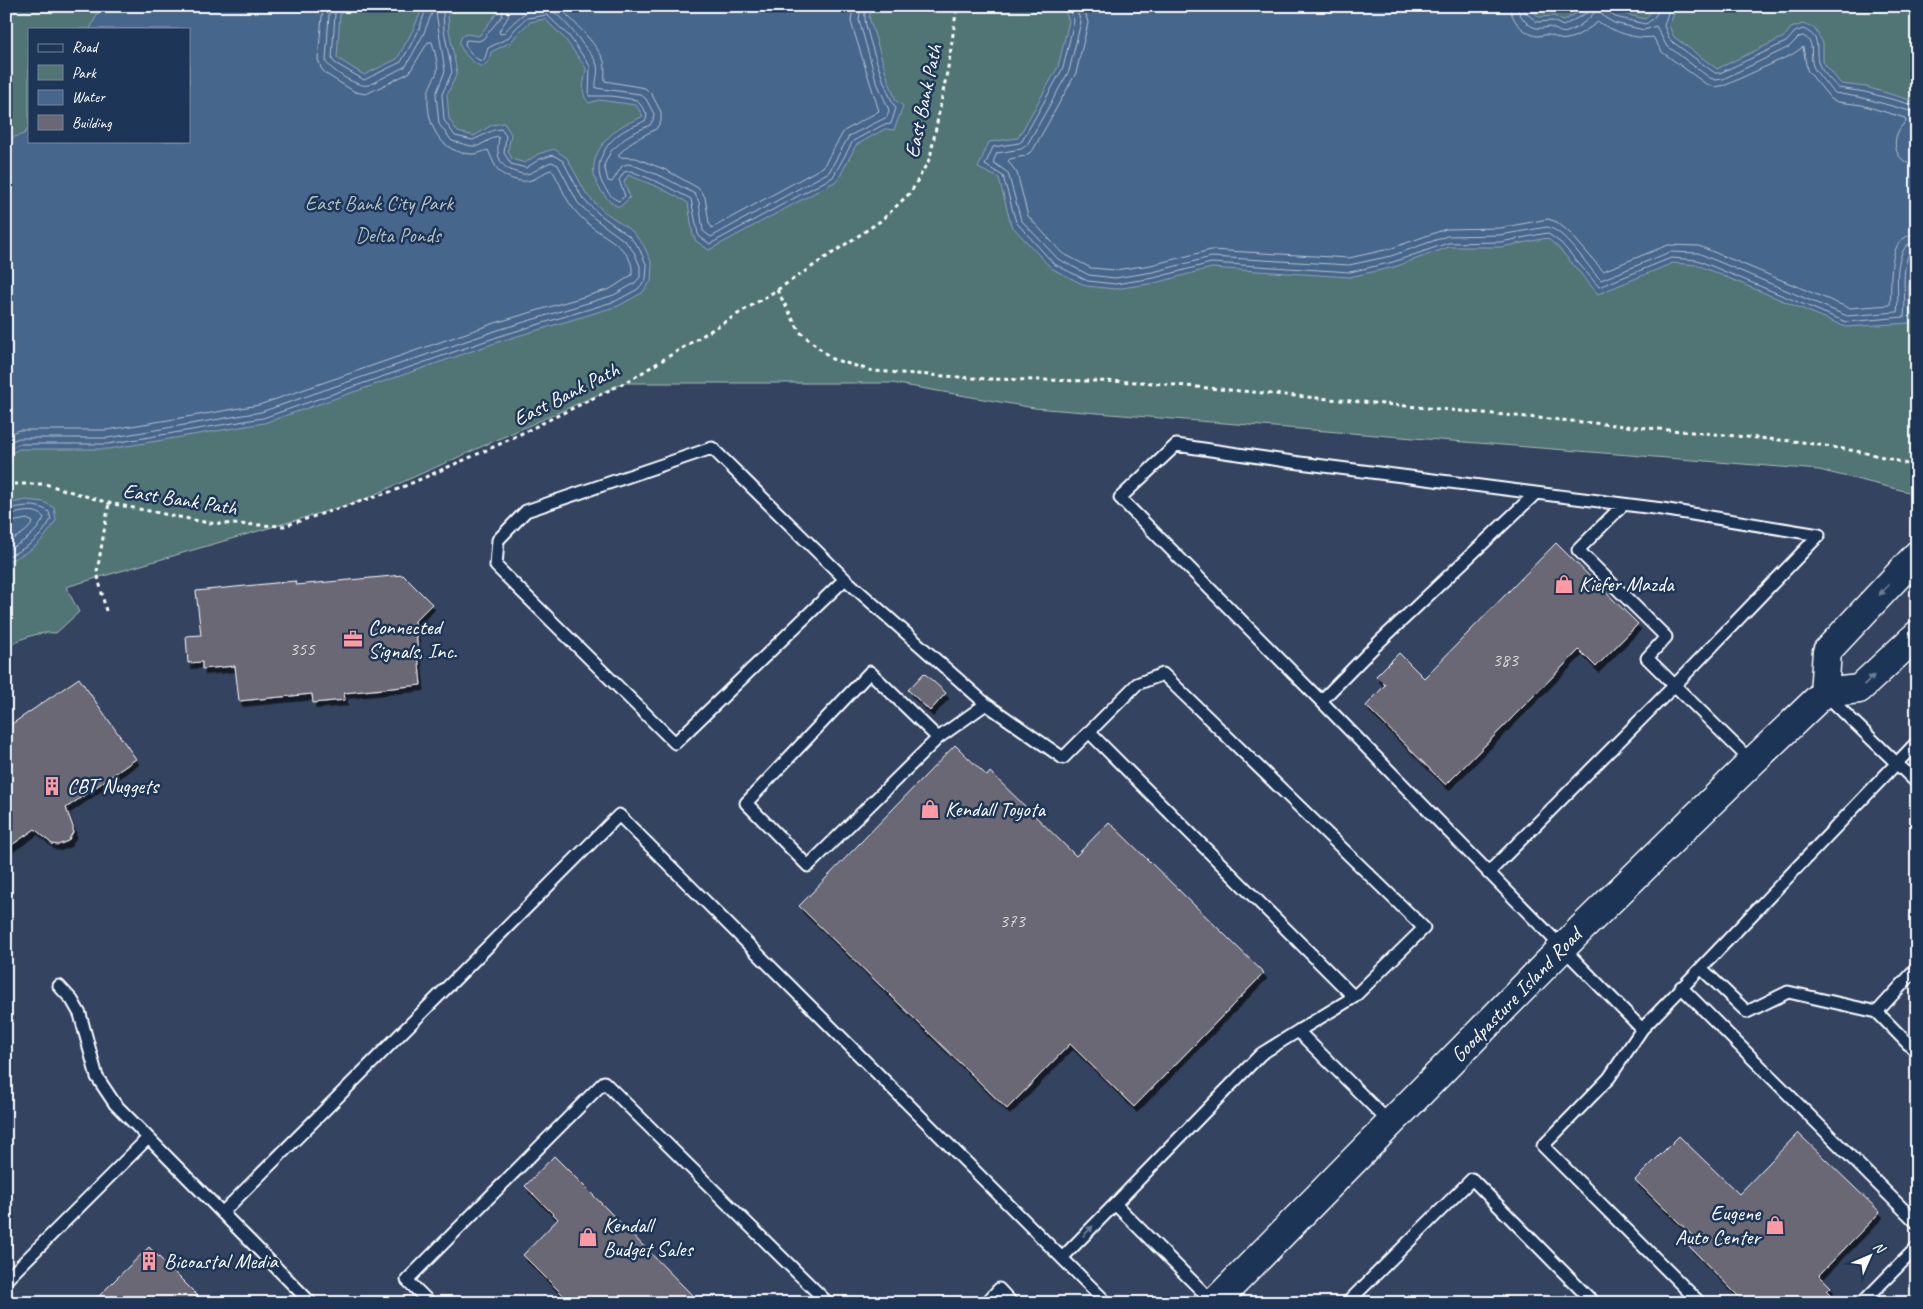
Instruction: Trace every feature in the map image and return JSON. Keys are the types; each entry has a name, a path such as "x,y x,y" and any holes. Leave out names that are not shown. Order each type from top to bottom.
{"main road":[{"path":"1917,555 1827,651 1824,693 1859,689 1917,635"},
{"name":"Goodpasture Island Road","path":"1214,1303 1678,833 1824,693"}],"lane":[{"path":"1488,873 1675,686 1819,536 1662,510 1176,445 1120,498 1321,701 1488,873 1562,949 1642,1029"},
{"path":"845,579 675,743 496,566 498,540 526,511 712,448 845,579 986,704 1062,758 1137,684 1163,674 1424,928 1354,998 1261,1054 1062,1258"},
{"path":"1321,701 1376,645 1535,494"},
{"path":"1623,505 1578,550 1666,638 1647,658 1752,762"},
{"path":"938,738 870,672 746,803 808,866 938,738 986,704"},
{"path":"1824,693 1917,783"},
{"path":"1089,732 1354,998"},
{"path":"1700,1303 1542,1146 1609,1078 1642,1029 1917,742"},
{"path":"222,1213 619,815 1106,1303"},
{"path":"1701,968 1747,1012 1788,992 1877,1012 1917,1052"},
{"path":"1877,1012 1917,968"},
{"path":"59,986 72,1000 80,1014 97,1077 115,1104 311,1303"},
{"path":"1681,987 1917,1223"},
{"path":"1298,1031 1390,1123"},
{"path":"430,1303 407,1280 604,1082 828,1303"},
{"path":"6,1280 148,1138"},
{"path":"1347,1303 1472,1179 1594,1303"},
{"path":"1115,1204 1214,1303"},
{"path":"1862,1303 1917,1247"},
{"path":"986,1303 999,1289 1012,1303"}],"path":[{"name":"East Bank Path","path":"6,484 45,484 109,503 209,523 284,526 396,490 498,445 630,380 777,290 882,220 910,192 930,158 949,62 957,6"},
{"path":"777,290 800,332 826,354 832,359 873,371 987,379 1142,382 1802,442 1859,452 1917,468"},
{"path":"106,611 97,572 109,503"}],"green space":[{"name":"Delta Ponds","path":"6,6 1917,6 1917,494 1819,470 1034,408 892,383 624,383 358,502 66,587 79,612 56,633 43,633 17,641 6,648"}],"water":[{"name":"East Bank City Park","path":"101,6 349,6 340,14 337,58 364,75 397,59 423,7 453,6 448,13 449,30 457,73 447,95 449,119 458,132 474,136 492,125 504,123 511,134 508,151 512,159 525,163 538,154 554,149 567,158 587,195 602,210 633,232 644,246 652,264 651,281 642,293 618,306 501,341 264,423 109,449 19,449 6,456 6,140 24,134 28,128 28,142 190,142 190,28 90,28"},
{"path":"499,6 872,6 869,17 887,76 896,101 903,106 894,130 885,129 856,145 838,180 709,250 696,241 693,235 688,203 685,201 658,187 628,175 624,182 630,197 620,207 611,202 600,189 595,180 594,171 594,162 597,154 607,138 614,132 643,116 636,105 599,100 589,103 583,91 586,68 565,39 545,19 530,22 511,42 491,52 489,61 482,67 466,55 459,44 462,36 467,34 479,36 497,13"},
{"path":"1063,6 1527,6 1539,17 1554,16 1563,21 1589,6 1609,6 1617,12 1645,19 1656,6 1675,6 1669,26 1674,37 1717,69 1784,37 1791,28 1803,24 1814,28 1823,43 1823,62 1841,84 1866,87 1917,102 1917,135 1913,141 1917,153 1917,248 1913,257 1910,275 1910,323 1846,327 1697,265 1673,263 1598,294 1558,247 1547,238 1501,247 1449,247 1394,267 1350,277 1211,268 1155,283 1115,289 1086,286 1051,268 1011,225 999,178 978,168 989,142 1018,138 1058,67 1069,21"},
{"path":"26,500 44,502 54,508 56,520 36,546 6,562 6,504"}],"building":[{"path":"1556,543 1638,624 1596,667 1579,650 1446,785 1366,706 1385,685 1376,676 1399,653 1424,678"},
{"path":"403,575 432,604 415,621 421,685 344,693 345,700 313,703 312,694 239,701 235,666 202,669 202,662 188,663 186,636 201,635 196,591 295,581 296,585"},
{"path":"924,673 946,693 930,711 908,690"},
{"name":"CBT Nuggets","path":"79,678 136,759 66,808 73,827 73,832 68,841 58,845 52,844 35,829 6,849 6,728"},
{"path":"955,745 987,776 990,772 1076,856 1109,822 1264,973 1134,1107 1070,1044 1007,1109 799,906"},
{"name":"Eugene Auto Center","path":"1798,1133 1880,1212 1819,1275 1831,1287 1827,1291 1839,1303 1745,1303 1689,1246 1696,1239 1635,1180 1679,1136 1739,1194"},
{"name":"Kendall Budget Sales","path":"554,1156 700,1303 571,1303 523,1255 558,1219 525,1186"},
{"name":"Bicoastal Media","path":"149,1247 205,1303 92,1303 120,1275"}],"place":[{"name":"Kiefer Mazda","path":"1564,584"},
{"name":"Connected Signals, Inc.","path":"353,639"},
{"name":"CBT Nuggets","path":"52,786"},
{"name":"Kendall Toyota","path":"930,809"},
{"name":"Eugene Auto Center","path":"1775,1225"},
{"name":"Kendall Budget Sales","path":"588,1237"},
{"name":"Bicoastal Media","path":"149,1261"}]}
